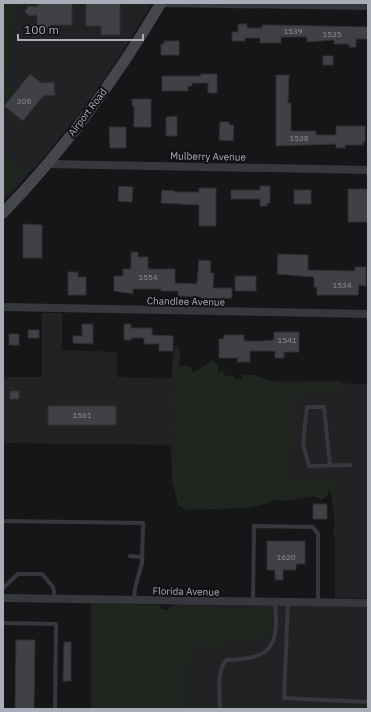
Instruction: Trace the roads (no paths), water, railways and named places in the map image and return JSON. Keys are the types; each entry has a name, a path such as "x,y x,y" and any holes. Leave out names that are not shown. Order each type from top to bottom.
{"main road":[{"name":"Airport Road","path":"3,213 48,164 108,84 160,3"}],"street":[{"path":"160,3 368,6"},
{"name":"Mulberry Avenue","path":"48,164 368,170"},
{"name":"Chandlee Avenue","path":"3,307 368,314"},
{"name":"Florida Avenue","path":"3,598 368,603"}],"lane":[{"path":"330,465 324,407 307,407 303,444 309,466 350,465"},
{"path":"3,520 143,523 142,557 135,588 134,600"},
{"path":"253,602 254,526 285,526 313,527 316,529 318,534 318,602"},
{"path":"130,556 142,557"},
{"path":"3,588 18,574 42,574 53,587 55,598"},
{"path":"220,709 219,686 222,666 226,660 253,658 267,652 274,641 277,625 275,602"},
{"path":"288,602 284,698 368,702"},
{"path":"3,623 56,624 55,709"}]}
